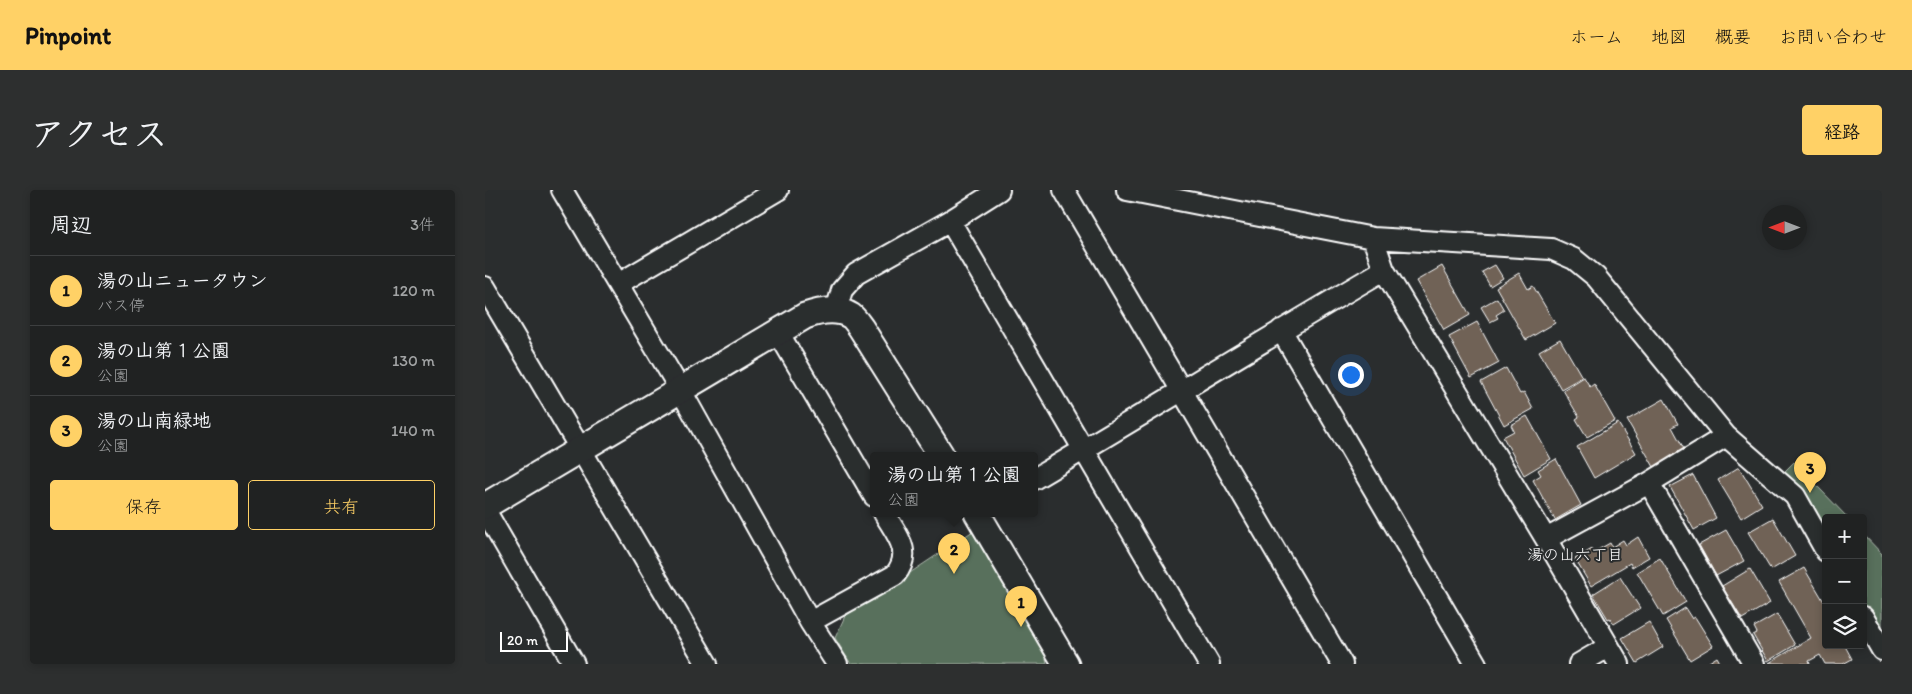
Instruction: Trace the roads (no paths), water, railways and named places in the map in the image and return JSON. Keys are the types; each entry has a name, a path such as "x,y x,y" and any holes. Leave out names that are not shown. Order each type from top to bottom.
{"street":[{"path":"562,190 681,391 810,622 837,664"},
{"path":"618,284 778,190"},
{"path":"836,311 842,290 856,274 999,190"},
{"path":"1063,190 1342,664"},
{"path":"1127,190 1373,238 1551,249 1574,259 1596,277 1726,436 1795,496 1822,544"},
{"path":"949,221 1209,664"},
{"path":"1373,238 1385,270 1619,664"},
{"path":"1038,477 1183,391 1281,330 1385,270"},
{"path":"485,287 707,664"},
{"path":"485,506 805,316 821,310 836,311 851,316 861,328 939,452"},
{"path":"1281,330 1476,664"},
{"path":"778,332 870,489"},
{"path":"1546,539 1649,483 1726,436"},
{"path":"1649,483 1754,664"},
{"path":"485,510 574,664"},
{"path":"810,622 895,575 902,566 905,557 903,545 886,517"},
{"path":"979,517 1066,664"},
{"path":"1867,624 1882,650"},
{"path":"1579,664 1608,647"}],"place":[{"name":"湯の山南緑地","path":"1810,493"},
{"name":"湯の山第１公園","path":"954,574"},
{"name":"湯の山ニュータウン","path":"1021,627"}],"district":[{"name":"湯の山六丁目","path":"1575,554"}]}
